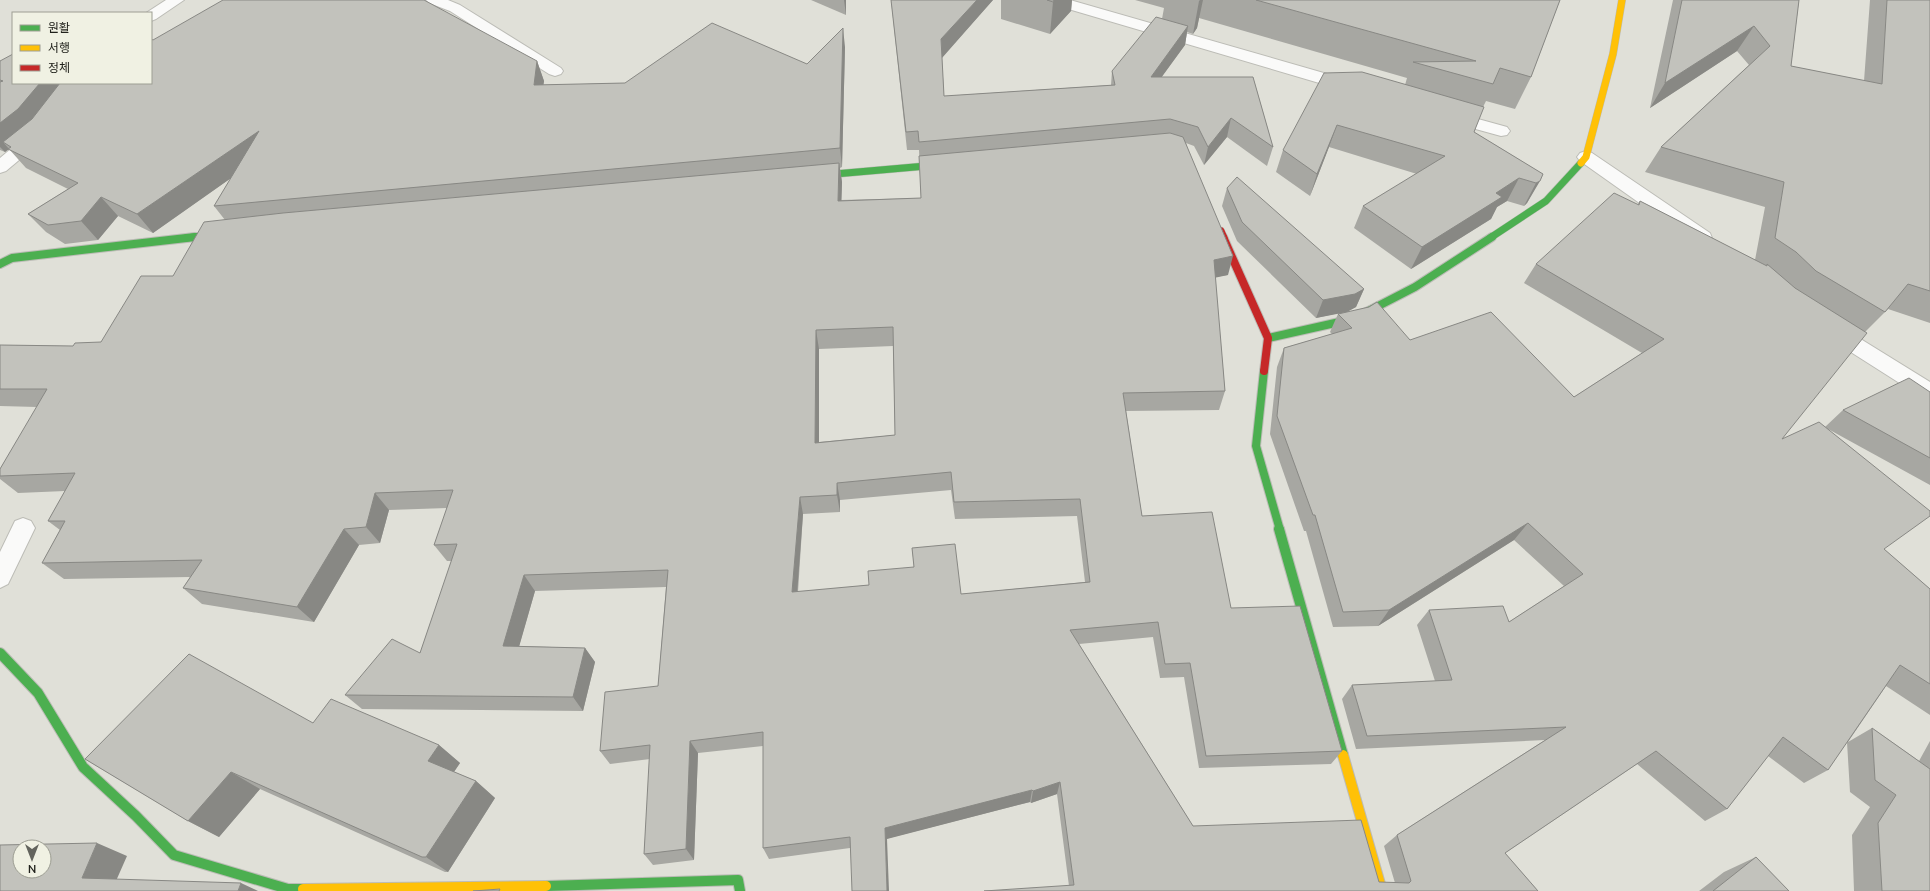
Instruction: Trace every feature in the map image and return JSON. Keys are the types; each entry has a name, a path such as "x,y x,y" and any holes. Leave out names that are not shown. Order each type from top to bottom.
{"street":[{"path":"152,15 176,0"},
{"path":"434,0 455,8 555,71"},
{"path":"1053,0 1364,91"},
{"path":"1268,338 1353,319 1415,287 1546,201 1586,157 1613,54 1622,0"},
{"path":"1433,111 1501,131"},
{"path":"0,167 41,133 50,122"},
{"path":"1586,157 1715,246"},
{"path":"804,177 961,163"},
{"path":"1216,220 1268,338 1256,446 1382,891"},
{"path":"0,264 12,258 233,232"},
{"path":"1818,322 1930,392"},
{"path":"0,576 23,528"},
{"path":"0,653 38,693 83,767 136,816 174,855 288,889 547,886 738,880 740,891"}],"building":[{"path":"223,0 424,0 537,61 534,85 625,83 712,23 807,64 843,28 840,148 214,206 259,131 137,214 101,197 81,221 48,225 28,214 78,183 8,149 11,147 3,142 32,119 59,84 152,84 153,40"},
{"path":"891,0 977,0 941,39 944,96 1115,85 1112,71 1156,17 1188,26 1151,77 1253,77 1273,147 1231,118 1208,147 1198,127 1170,119 919,142 918,131 906,132"},
{"path":"1256,0 1560,0 1531,77 1500,68 1493,84 1413,62 1476,61"},
{"path":"1682,0 1799,0 1791,66 1882,84 1887,0 1930,0 1930,291 1908,284 1885,312 1816,271 1796,252 1775,238 1784,182 1661,147 1770,46 1754,26 1665,83"},
{"path":"12,55 12,84 39,84 18,109 0,123 0,82 3,81 0,80 0,61"},
{"path":"1362,72 1484,107 1474,132 1543,174 1540,181 1536,183 1519,178 1496,193 1502,197 1422,247 1363,206 1445,156 1337,125 1317,174 1283,150 1324,73"},
{"path":"1170,133 1183,137 1233,256 1214,260 1225,391 1123,393 1142,516 1212,512 1231,608 1300,606 1342,751 1206,756 1190,663 1165,664 1158,622 1070,630 1193,826 1361,820 1379,882 1409,883 1411,881 1397,835 1566,727 1367,736 1352,685 1452,680 1429,610 1503,606 1509,622 1583,574 1528,523 1389,610 1343,612 1315,515 1313,515 1277,416 1284,348 1352,328 1338,314 1369,307 1377,302 1410,340 1491,312 1574,397 1664,339 1536,264 1614,193 1639,205 1640,201 1767,266 1767,264 1795,288 1867,333 1782,439 1819,422 1930,511 1930,516 1884,549 1930,589 1930,684 1900,665 1828,770 1783,737 1727,809 1656,751 1505,853 1538,891 984,891 1074,885 1060,782 1033,791 1032,790 885,828 887,891 852,891 850,837 763,848 763,732 690,741 686,849 644,854 650,745 600,751 605,692 658,686 668,570 524,575 503,646 585,648 573,697 345,695 392,639 420,653 457,544 434,545 453,490 375,493 366,527 344,529 297,607 183,588 202,560 42,563 65,521 48,521 75,473 0,476 0,469 47,389 0,389 0,345 73,346 75,343 101,342 141,276 173,276 204,222 283,213 839,163 838,201 921,198 919,156","holes":["893,327 895,435 815,443 816,330","951,472 954,502 1080,499 1090,582 961,594 955,544 912,548 914,567 868,571 869,585 792,592 800,497 837,495 837,483"]},
{"path":"1237,177 1364,289 1355,294 1323,300 1242,222 1227,188"},
{"path":"1909,378 1930,392 1930,458 1843,410"},
{"path":"189,654 313,723 331,699 439,745 428,761 476,781 426,857 422,857 231,772 188,821 85,759"},
{"path":"1872,728 1930,769 1930,891 1882,891 1878,823 1896,795 1875,780"},
{"path":"97,843 82,878 241,883 238,891 0,891 0,845 12,845 12,879 52,879 52,844"},
{"path":"1756,857 1789,891 1713,891"},
{"path":"500,889 499,891 473,891"}],"traffic: fast":[{"path":"1268,338 1353,319 1415,287 1546,201 1581,163"},
{"path":"812,176 949,164"},
{"path":"0,264 12,258 226,233"},
{"path":"1264,371 1256,446 1343,755"},
{"path":"0,653 38,693 83,767 136,816 174,855 288,889 303,889"},
{"path":"546,886 738,880 740,891"}],"traffic: slow":[{"path":"1581,163 1586,157 1613,54 1622,0"},
{"path":"1343,755 1382,891"},
{"path":"303,889 546,886"}],"traffic: jam":[{"path":"1221,231 1268,338 1264,371"}]}
